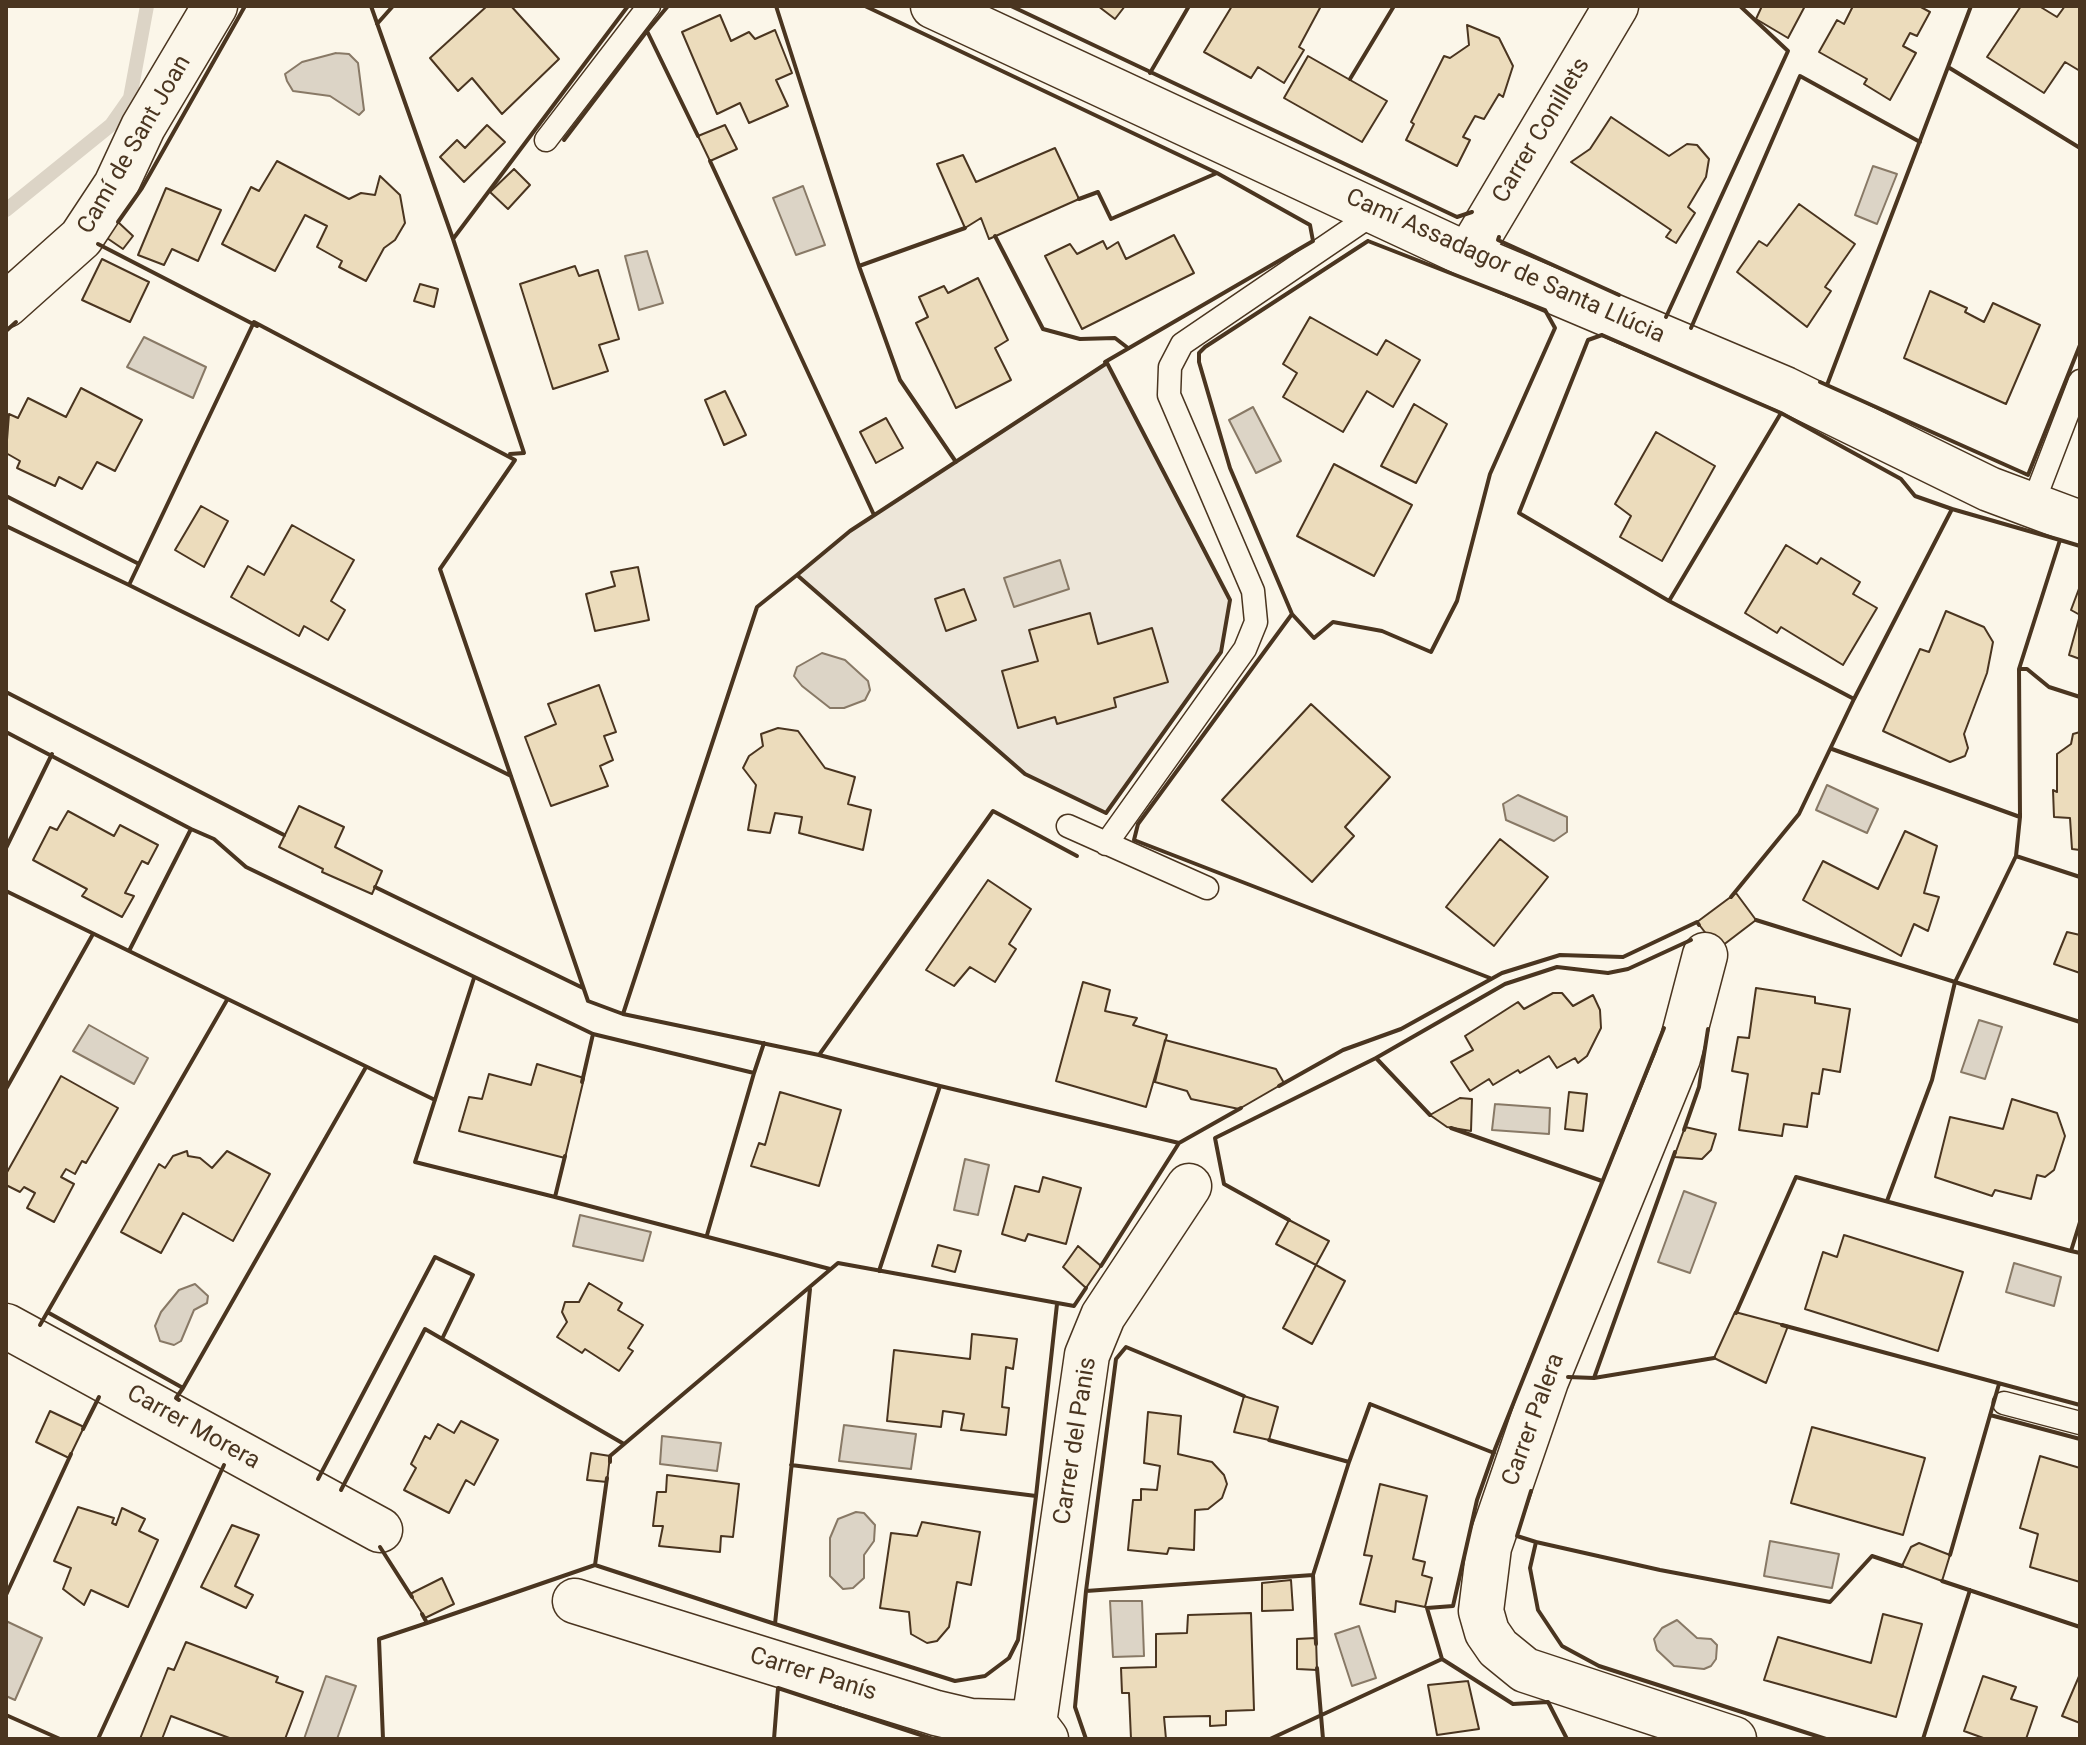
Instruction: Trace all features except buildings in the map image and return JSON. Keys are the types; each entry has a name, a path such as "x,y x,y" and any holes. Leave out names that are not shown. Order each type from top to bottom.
{"street":[{"name":"Camí de Sant Joan","path":"6,305 81,238 116,185 143,127 215,6"},
{"name":"Camí Assadagor de Santa Llúcia","path":"933,6 1468,255 1785,389 1941,468 2080,523"},
{"name":"Carrer Conillets","path":"1468,255 1616,6"},
{"name":"Carrer Palera","path":"1705,955 1678,1058 1546,1381 1504,1502 1489,1547 1481,1611 1487,1632 1498,1648 1525,1670 1734,1739"},
{"name":"Carrer del Panis","path":"1040,1731 1087,1355 1103,1316 1189,1186"},
{"name":"Carrer Morera","path":"6,1326 380,1530"},
{"name":"Carrer Panís","path":"575,1601 936,1713 1040,1731"}],"lane":[{"path":"546,140 649,6"},
{"path":"1106,844 1245,649 1256,622 1253,591 1169,395 1170,367 1182,344 1376,212"},
{"path":"2032,506 2080,381"},
{"path":"1068,826 1207,888"},
{"path":"2004,1403 2080,1423"}],"shaded area":[{"path":"336,53 349,54 358,63 364,110 359,115 330,96 293,91 287,81 285,74 302,62"},
{"path":"1873,166 1897,174 1877,224 1855,215"},
{"path":"803,186 825,245 796,255 773,198"},
{"path":"647,251 663,303 639,310 625,256"},
{"path":"144,337 206,367 193,398 127,367"},
{"path":"1107,363 1230,600 1221,652 1106,813 1025,774 797,575 850,531"},
{"path":"1253,407 1281,461 1256,473 1229,420"},
{"path":"1060,560 1069,589 1014,607 1004,578"},
{"path":"822,653 845,660 868,681 870,690 865,700 844,708 830,708 802,686 794,676 797,667"},
{"path":"1827,785 1878,809 1867,833 1816,810"},
{"path":"1518,795 1567,817 1567,832 1554,841 1506,820 1503,804"},
{"path":"1979,1020 2002,1027 1985,1079 1961,1072"},
{"path":"89,1025 148,1058 134,1084 73,1051"},
{"path":"1495,1104 1550,1108 1549,1134 1492,1130"},
{"path":"965,1159 989,1165 978,1215 954,1210"},
{"path":"1684,1191 1716,1203 1690,1273 1658,1262"},
{"path":"580,1215 651,1232 643,1261 573,1246"},
{"path":"2014,1263 2061,1277 2054,1306 2006,1292"},
{"path":"195,1284 208,1296 207,1303 194,1310 181,1341 174,1345 160,1341 155,1326 161,1312 179,1290"},
{"path":"844,1425 916,1434 911,1469 839,1461"},
{"path":"662,1436 721,1443 717,1471 660,1464"},
{"path":"856,1512 864,1513 875,1525 874,1541 864,1555 864,1578 853,1588 843,1589 830,1576 830,1538 838,1519"},
{"path":"1770,1541 1839,1554 1832,1588 1764,1576"},
{"path":"1110,1601 1142,1601 1144,1656 1113,1657"},
{"path":"1677,1620 1697,1638 1711,1639 1717,1645 1716,1659 1711,1666 1704,1669 1674,1666 1657,1650 1654,1639 1662,1628"},
{"path":"6,1621 42,1638 15,1700 6,1696"},
{"path":"1359,1626 1376,1678 1352,1686 1335,1634"},
{"path":"326,1676 356,1686 337,1739 304,1739"}],"waterway":[{"path":"6,210 111,125 130,98 147,6"}],"wall":[{"path":"118,222 142,188 245,6"},
{"path":"371,6 453,239 628,6"},
{"path":"377,24 393,6"},
{"path":"668,6 647,31 698,136"},
{"path":"776,6 859,266"},
{"path":"865,6 1217,173 1310,225 1313,241 1105,362"},
{"path":"1011,6 1457,217 1472,212"},
{"path":"1150,73 1189,6"},
{"path":"1350,79 1394,6"},
{"path":"1666,317 1788,51 1740,6"},
{"path":"1948,67 1971,6"},
{"path":"564,140 647,31"},
{"path":"1827,385 1948,67 2080,148"},
{"path":"1691,328 1800,76 1920,142"},
{"path":"710,161 874,515"},
{"path":"1079,199 1098,192 1111,219 1217,173"},
{"path":"956,462 900,380 859,266 965,228"},
{"path":"995,236 1043,329 1080,339 1115,338 1128,348"},
{"path":"1499,237 1498,240 1619,295"},
{"path":"453,239 524,453 510,454"},
{"path":"1368,241 1545,310 1555,328 1490,474 1457,601 1431,652 1382,631 1333,622 1314,638 1292,614 1230,468 1199,362 1199,353 1205,347 1368,241"},
{"path":"98,244 257,326"},
{"path":"6,331 16,322"},
{"path":"511,776 129,585 254,322 515,460 440,569 588,1001 623,1014"},
{"path":"1602,335 1781,413 1669,601 1519,513 1588,340 1602,335"},
{"path":"1820,382 2028,475 2080,345"},
{"path":"1107,363 1230,600 1221,652 1106,813 1025,774 797,575 850,531 1107,363"},
{"path":"1781,413 1901,479 1915,496 1952,509 1854,699"},
{"path":"6,496 139,564"},
{"path":"1952,509 2060,540"},
{"path":"6,526 129,585"},
{"path":"2080,546 2060,540 2019,669 2027,669 2049,687 2080,697"},
{"path":"797,575 757,607 623,1014 819,1055 993,811 1077,856"},
{"path":"1669,601 1854,699 1799,814 1731,897"},
{"path":"1292,614 1138,824 1134,840 1490,978"},
{"path":"1832,749 2020,817 2019,669"},
{"path":"6,692 284,835"},
{"path":"6,732 191,829"},
{"path":"6,848 52,754"},
{"path":"2020,817 2016,856 2080,877"},
{"path":"435,1100 129,951 191,829 214,839 246,867 593,1034 582,1082"},
{"path":"1756,920 1955,982 2016,856"},
{"path":"375,887 583,988"},
{"path":"6,891 129,951"},
{"path":"1279,1086 1343,1050 1401,1029 1502,973 1560,955 1623,957 1697,922 1699,925"},
{"path":"6,1089 93,934"},
{"path":"1376,1058 1505,984 1557,967 1608,973 1628,969 1691,940"},
{"path":"474,978 415,1162 555,1197 565,1156"},
{"path":"1887,1201 1932,1080 1955,982 2080,1022"},
{"path":"40,1325 227,1000"},
{"path":"1567,1739 1548,1702 1513,1704 1442,1659 1427,1608 1453,1606 1477,1500 1495,1449 1664,1028"},
{"path":"1684,1130 1699,1087 1708,1029"},
{"path":"593,1034 754,1073 764,1043"},
{"path":"819,1055 940,1086 879,1271"},
{"path":"1289,1220 1224,1184 1215,1138 1376,1058 1430,1115"},
{"path":"49,1313 183,1388 366,1067"},
{"path":"707,1235 754,1073"},
{"path":"940,1086 1179,1143 1101,1266"},
{"path":"1179,1143 1241,1108"},
{"path":"1451,1128 1602,1181"},
{"path":"1594,1378 1675,1152"},
{"path":"1736,1313 1796,1177 2071,1251"},
{"path":"555,1197 830,1269"},
{"path":"2080,1222 2071,1251 2080,1253"},
{"path":"318,1479 435,1257 473,1275 442,1339"},
{"path":"610,1462 610,1456 838,1263 1074,1306 1086,1288"},
{"path":"810,1289 775,1624 955,1681 985,1676 1009,1658 1018,1640 1036,1496"},
{"path":"791,1465 1036,1496 1057,1304"},
{"path":"1782,1325 2080,1405"},
{"path":"341,1490 425,1329 624,1444"},
{"path":"1086,1591 1116,1359 1126,1347 1244,1396"},
{"path":"1568,1377 1594,1378 1714,1358"},
{"path":"1950,1555 1999,1384"},
{"path":"179,1400 176,1398 183,1388"},
{"path":"83,1429 99,1397"},
{"path":"1269,1440 1349,1462 1370,1404 1494,1453"},
{"path":"1990,1415 2080,1439"},
{"path":"6,1595 71,1454"},
{"path":"1313,1575 1349,1462"},
{"path":"98,1739 224,1465"},
{"path":"422,1614 427,1623 595,1565 607,1478"},
{"path":"1531,1491 1517,1536 1536,1542"},
{"path":"1826,1739 1599,1666 1562,1646 1538,1610 1530,1568 1536,1542 1660,1570 1830,1602 1872,1556 1902,1566"},
{"path":"380,1547 412,1597"},
{"path":"595,1565 775,1624"},
{"path":"1086,1739 1075,1707 1086,1591 1313,1575 1316,1644"},
{"path":"1942,1581 2080,1627"},
{"path":"1923,1739 1970,1590"},
{"path":"383,1739 379,1639 427,1623"},
{"path":"1270,1739 1442,1659"},
{"path":"1317,1668 1323,1739"},
{"path":"774,1739 778,1688 933,1739"},
{"path":"6,1715 60,1739"}]}
